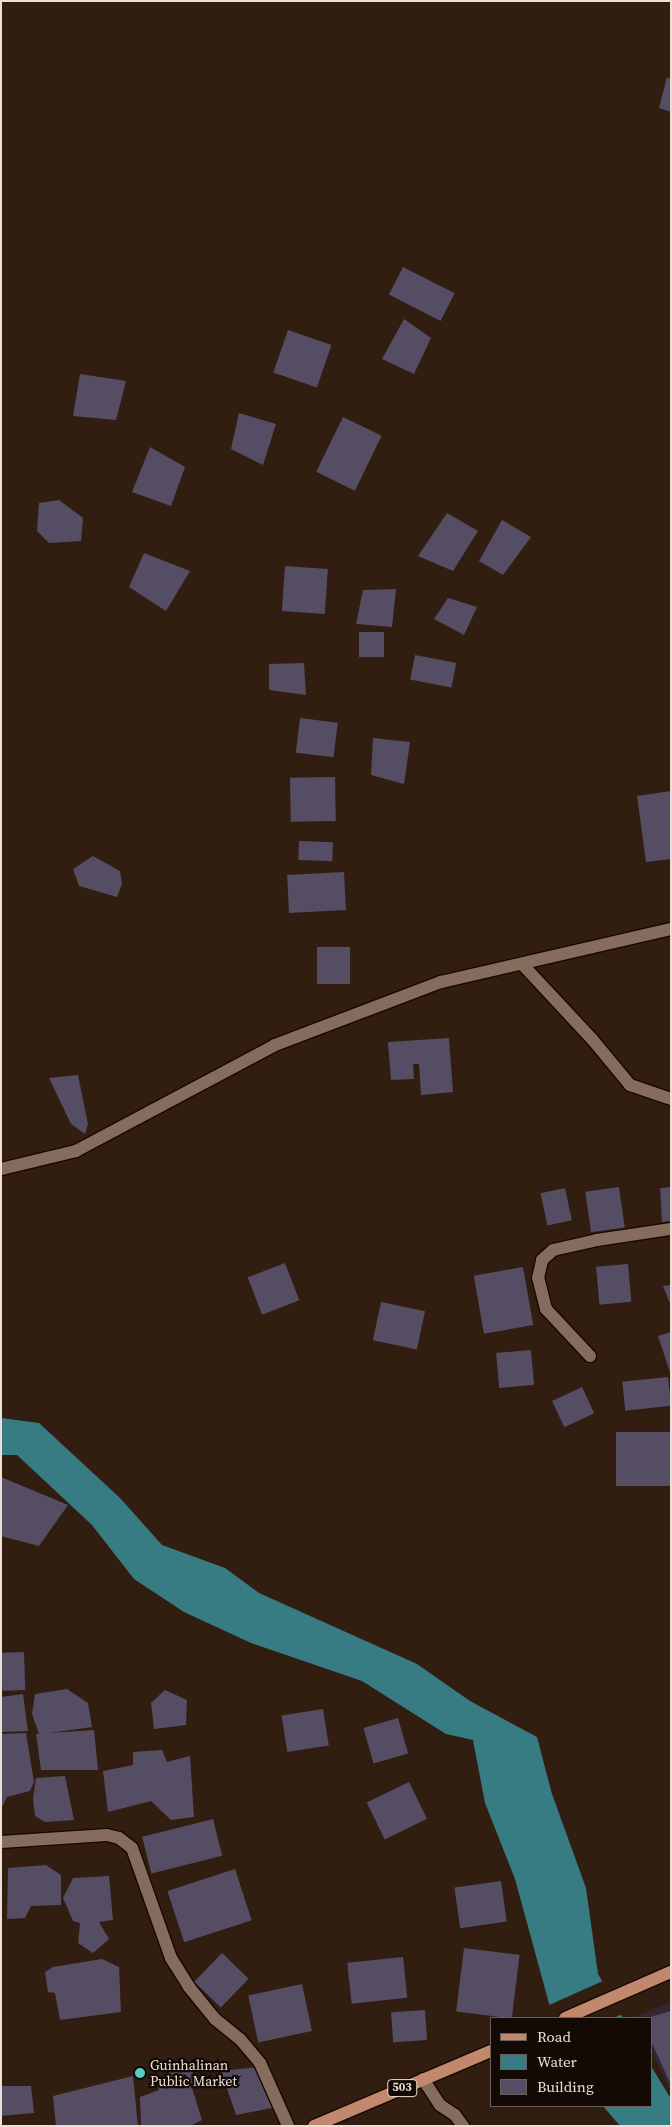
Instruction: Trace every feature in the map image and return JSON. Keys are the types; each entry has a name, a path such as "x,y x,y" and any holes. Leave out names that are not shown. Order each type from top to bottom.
{"main road":[{"path":"567,2017 671,1972"},
{"name":"503","path":"314,2126 490,2051"}],"street":[{"path":"1,1168 76,1151 275,1046 441,982 671,929"},
{"path":"522,964 592,1039 630,1085 671,1099"},
{"path":"590,1356 546,1309 538,1278 542,1260 553,1250 597,1240 671,1229"},
{"path":"1,1842 107,1835 119,1838 132,1848 171,1958 189,1987 216,2019 240,2039 260,2063 288,2126"},
{"path":"423,2080 440,2105 455,2115 463,2126"}],"shaded area":[{"path":"671,2001 671,2093 652,2052 652,2017 635,2017"}],"water":[{"path":"1,1418 39,1423 120,1498 162,1545 225,1568 259,1593 417,1664 470,1701 537,1737 552,1794 586,1888 598,1974 622,2017 553,2017 515,1879 485,1803 473,1740 446,1734 362,1681 251,1643 184,1612 134,1579 92,1525 17,1455 1,1455"},
{"path":"652,2068 671,2099 671,2126 620,2126 604,2107 652,2107"}],"pier":[{"path":"605,1980 623,2014 616,2017 551,2017 547,2006"}],"building":[{"path":"667,77 671,79 671,112 659,108"},
{"path":"403,267 455,293 441,321 389,295"},
{"path":"404,319 431,338 414,374 382,359"},
{"path":"288,330 331,345 317,388 273,373"},
{"path":"80,374 126,381 116,420 73,416"},
{"path":"239,413 276,424 263,465 231,449"},
{"path":"343,417 382,436 355,491 316,472"},
{"path":"150,447 185,467 171,506 132,492"},
{"path":"59,500 83,518 81,541 49,543 37,531 39,503"},
{"path":"447,513 478,531 453,571 418,556"},
{"path":"502,520 531,537 503,575 479,561"},
{"path":"144,553 190,571 166,611 129,587"},
{"path":"285,566 328,569 325,614 282,611"},
{"path":"396,589 392,627 356,624 363,590"},
{"path":"448,598 477,607 464,635 434,619"},
{"path":"359,632 384,632 384,657 359,657"},
{"path":"415,655 456,663 451,688 410,680"},
{"path":"304,663 306,695 269,690 269,664"},
{"path":"300,718 338,723 333,757 296,753"},
{"path":"373,738 410,742 404,784 371,775"},
{"path":"335,777 336,821 291,822 290,778"},
{"path":"671,791 671,859 646,862 637,796"},
{"path":"299,841 333,842 332,861 298,860"},
{"path":"93,856 120,871 122,884 117,897 79,886 73,869"},
{"path":"344,872 346,910 289,913 287,875"},
{"path":"317,947 350,947 350,984 317,984"},
{"path":"449,1038 453,1092 421,1095 419,1064 413,1064 414,1079 391,1080 388,1042"},
{"path":"78,1075 88,1124 85,1134 71,1124 49,1078"},
{"path":"619,1187 625,1228 591,1232 585,1192"},
{"path":"671,1187 671,1221 662,1222 660,1188"},
{"path":"565,1188 572,1220 547,1225 541,1193"},
{"path":"285,1263 299,1300 262,1315 248,1277"},
{"path":"628,1264 631,1302 599,1305 596,1267"},
{"path":"523,1267 533,1325 484,1334 474,1276"},
{"path":"671,1285 671,1306 663,1286"},
{"path":"381,1302 425,1311 417,1350 373,1340"},
{"path":"671,1332 671,1372 670,1372 658,1336"},
{"path":"531,1350 534,1385 499,1388 496,1353"},
{"path":"668,1377 671,1406 625,1411 622,1382"},
{"path":"582,1387 594,1413 564,1427 552,1401"},
{"path":"616,1432 671,1432 671,1486 616,1486"},
{"path":"1,1477 68,1505 39,1546 1,1536"},
{"path":"24,1652 25,1690 2,1691 1,1653"},
{"path":"67,1689 88,1703 92,1727 49,1733 94,1730 98,1770 41,1770 36,1734 39,1734 32,1714 35,1694"},
{"path":"165,1690 187,1700 186,1725 154,1729 151,1703"},
{"path":"23,1694 28,1731 1,1732 1,1697"},
{"path":"323,1709 329,1746 287,1752 282,1716"},
{"path":"398,1718 408,1754 374,1763 363,1728"},
{"path":"26,1733 34,1782 30,1791 7,1797 1,1809 1,1734"},
{"path":"162,1750 167,1762 190,1756 194,1817 171,1820 151,1801 108,1812 103,1771 133,1765 133,1752"},
{"path":"65,1776 74,1820 45,1822 35,1816 33,1799 36,1778"},
{"path":"409,1782 427,1819 385,1839 367,1803"},
{"path":"213,1819 222,1856 151,1874 142,1837"},
{"path":"46,1865 61,1875 61,1905 31,1906 25,1918 7,1919 8,1868"},
{"path":"235,1869 252,1920 184,1942 167,1891"},
{"path":"109,1876 113,1920 99,1922 109,1939 93,1953 78,1943 80,1923 73,1921 63,1898 73,1878"},
{"path":"501,1881 507,1922 460,1928 454,1888"},
{"path":"464,1948 520,1955 512,2017 456,2012"},
{"path":"222,1953 249,1979 221,2007 194,1982"},
{"path":"403,1957 407,1998 352,2004 347,1963"},
{"path":"102,1959 119,1967 121,2012 60,2020 55,1993 48,1992 45,1972 53,1967"},
{"path":"302,1984 312,2031 258,2042 248,1995"},
{"path":"425,2010 427,2040 393,2042 391,2012"},
{"path":"671,2011 671,2085 652,2043 652,2017 650,2017"},
{"path":"173,2067 193,2071 192,2088 202,2120 190,2126 141,2126 140,2097 159,2090 158,2087"},
{"path":"259,2067 272,2108 236,2115 221,2071"},
{"path":"133,2076 138,2126 56,2126 53,2096"},
{"path":"1,2086 31,2086 34,2113 1,2116"}],"place":[{"name":"Guinhalinan Public Market","path":"140,2073"}]}
